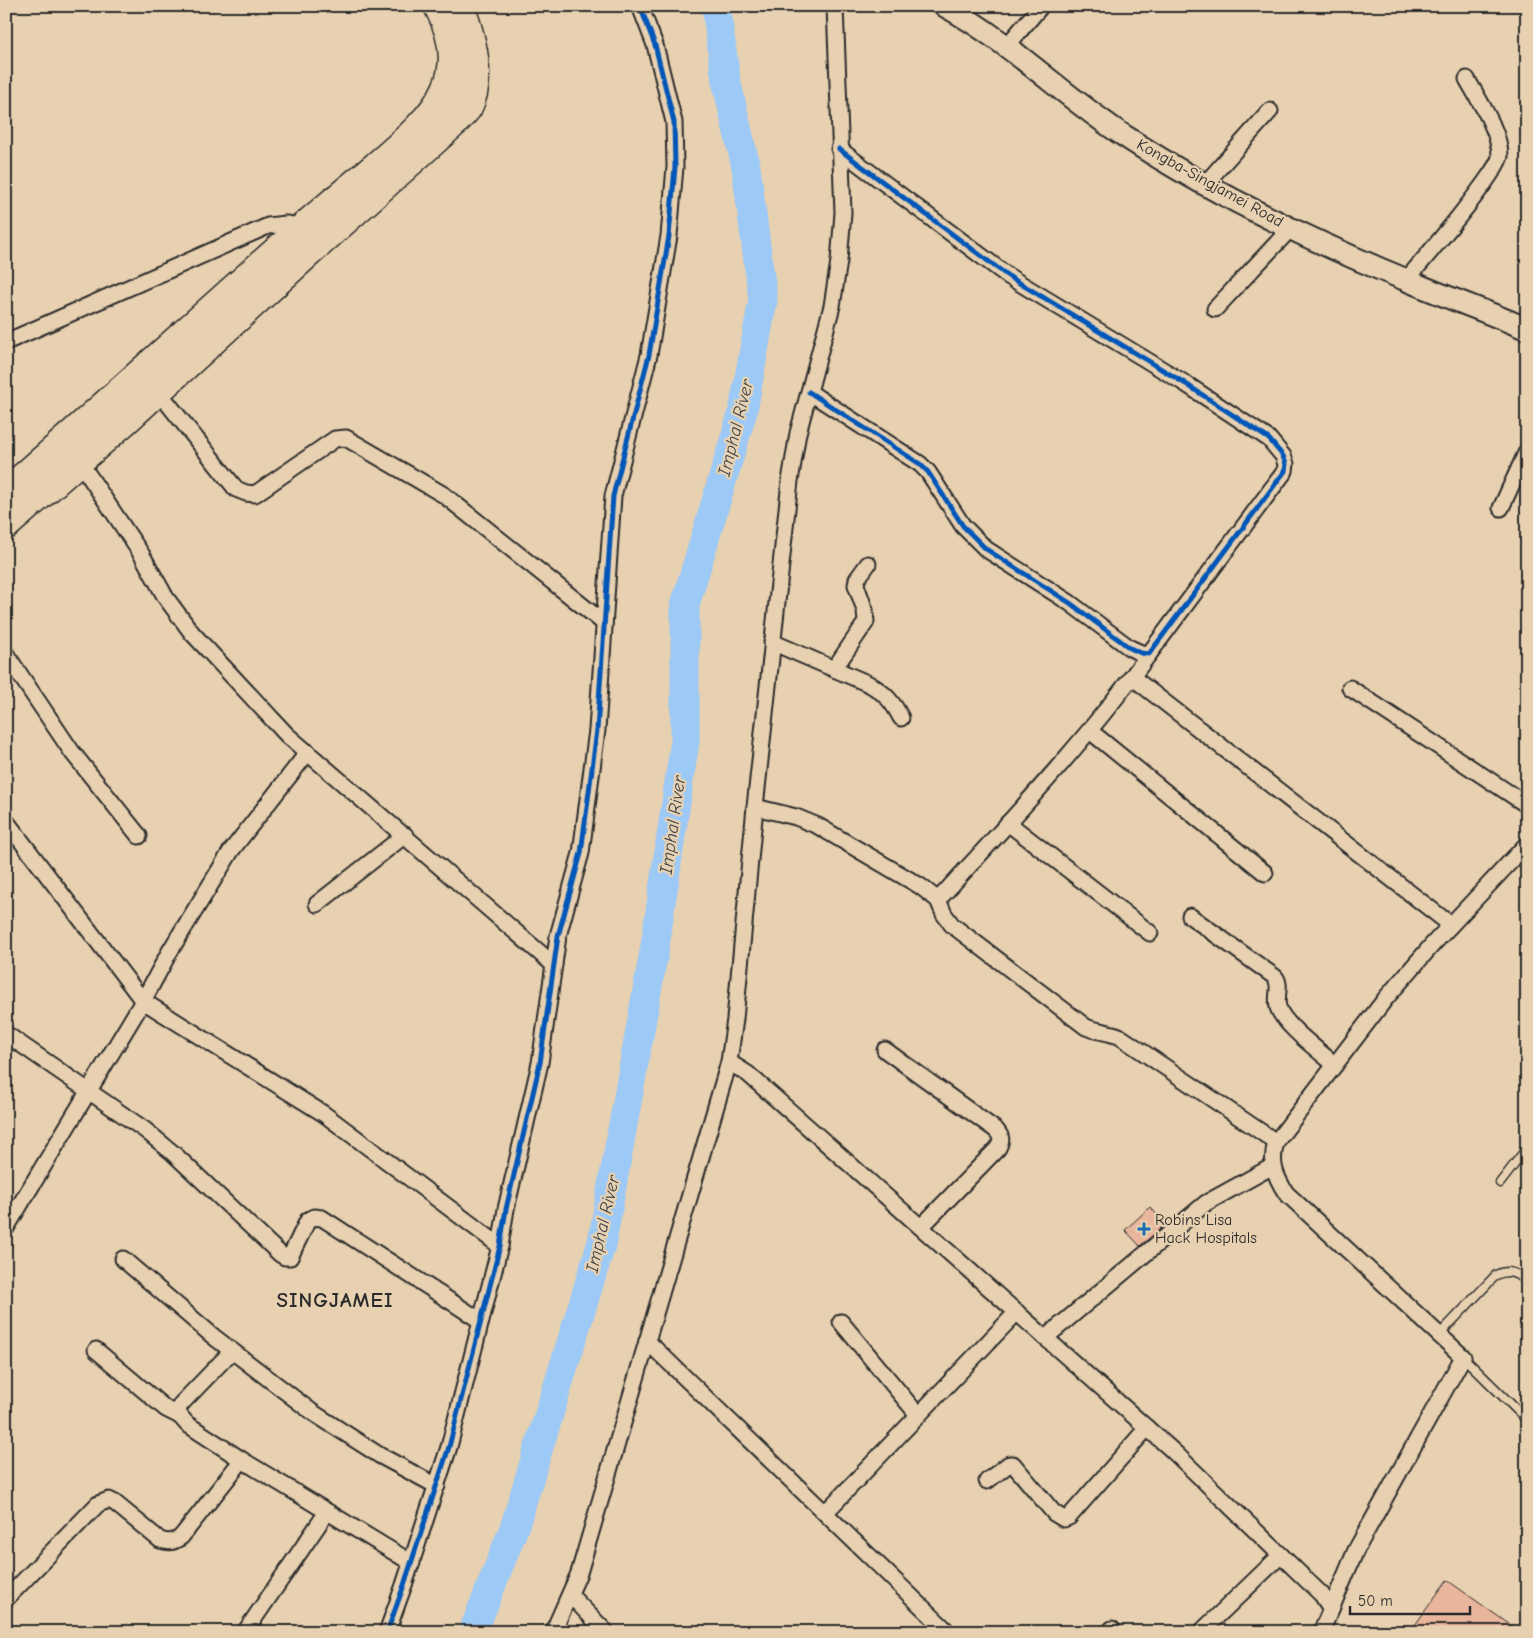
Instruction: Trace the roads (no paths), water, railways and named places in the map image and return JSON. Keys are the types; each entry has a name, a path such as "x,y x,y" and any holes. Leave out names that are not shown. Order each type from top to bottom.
{"highway":[{"path":"6,525 158,391 432,112 446,89 452,64 452,41 438,6"},
{"path":"6,492 316,231 435,142 455,122 467,108 473,94 474,75 473,55 460,6"}],"street":[{"path":"387,1632 412,1563 449,1447 500,1246 506,1209 540,1063 558,936 581,853 597,730 613,496 649,355 668,236 675,167 674,122 656,45 640,6"},
{"path":"553,1632 580,1573 729,1062 735,1019 754,807 790,481 798,433 832,306 843,213 839,149 835,6"},
{"name":"Kongba-Singjamei Road","path":"945,6 960,14 1006,47 1122,134 1259,214 1406,280 1527,329"},
{"path":"1006,47 1041,6"},
{"path":"1406,280 1471,200 1494,170 1500,158 1499,146 1494,130 1467,79"},
{"path":"1205,184 1270,111"},
{"path":"839,149 1008,276 1186,384 1269,439 1283,456 1286,464 1285,472 1281,478 1090,731 938,900"},
{"path":"6,342 268,226 286,224 316,231"},
{"path":"1215,309 1291,228"},
{"path":"158,391 236,489 255,494 335,439 346,438 444,495 604,624"},
{"path":"809,392 920,464 928,472 963,526 986,548 1070,603 1130,648 1149,654"},
{"path":"1501,508 1527,451"},
{"path":"79,461 142,555 166,598 192,633 287,734 554,965"},
{"path":"834,669 866,622 865,610 856,584 857,579 868,564"},
{"path":"772,642 869,684 883,692 893,703 901,718"},
{"path":"6,654 72,752 139,836"},
{"path":"1132,677 1451,925"},
{"path":"1350,688 1527,805"},
{"path":"1090,731 1264,873"},
{"path":"6,1228 143,1002 170,951 231,851 308,752"},
{"path":"754,807 796,816 818,826 920,886 938,900 944,914 952,925 1086,1027 1119,1036 1276,1142"},
{"path":"6,821 143,1002 324,1114 500,1246"},
{"path":"1008,823 1150,933"},
{"path":"317,904 405,835"},
{"path":"1321,1632 1356,1550 1462,1357 1286,1194 1273,1166 1272,1154 1276,1142 1386,998 1527,844"},
{"path":"1190,916 1275,977 1278,981 1278,1008 1284,1018 1335,1065"},
{"path":"6,1034 145,1130 173,1153 285,1257 290,1257 308,1220 314,1217 322,1218 481,1322"},
{"path":"885,1050 1001,1135 1002,1141 998,1148 921,1227"},
{"path":"729,1062 748,1074 1147,1428 1322,1595 1331,1609"},
{"path":"1046,1338 1206,1203 1273,1166"},
{"path":"123,1259 232,1350 312,1412 379,1455 437,1486"},
{"path":"825,1513 1017,1312"},
{"path":"841,1322 918,1415"},
{"path":"647,1341 948,1632"},
{"path":"96,1350 166,1409 180,1416 187,1424 242,1460 412,1563"},
{"path":"180,1416 178,1410 181,1404 232,1350"},
{"path":"987,1481 1006,1466 1014,1464 1054,1513 1064,1519 1069,1517 1147,1428"},
{"path":"6,1599 98,1504 103,1502 109,1500 115,1504 160,1540 175,1542 182,1537 242,1460"},
{"path":"245,1632 328,1512"},
{"path":"1201,1632 1281,1555"},
{"path":"570,1595 606,1632"}],"lane":[{"path":"1500,1183 1527,1148"},
{"path":"1439,1335 1496,1275 1505,1271 1527,1280"},
{"path":"1462,1357 1527,1420"}],"waterway":[{"name":"Imphal River","path":"473,1632 514,1528 602,1242 654,952 685,741 685,605 743,411 763,300 746,167 726,80 716,6"}],"place":[{"name":"Robins Lisa Hack Hospitals","path":"1144,1229"}],"district":[{"name":"SINGJAMEI","path":"335,1300"}]}
